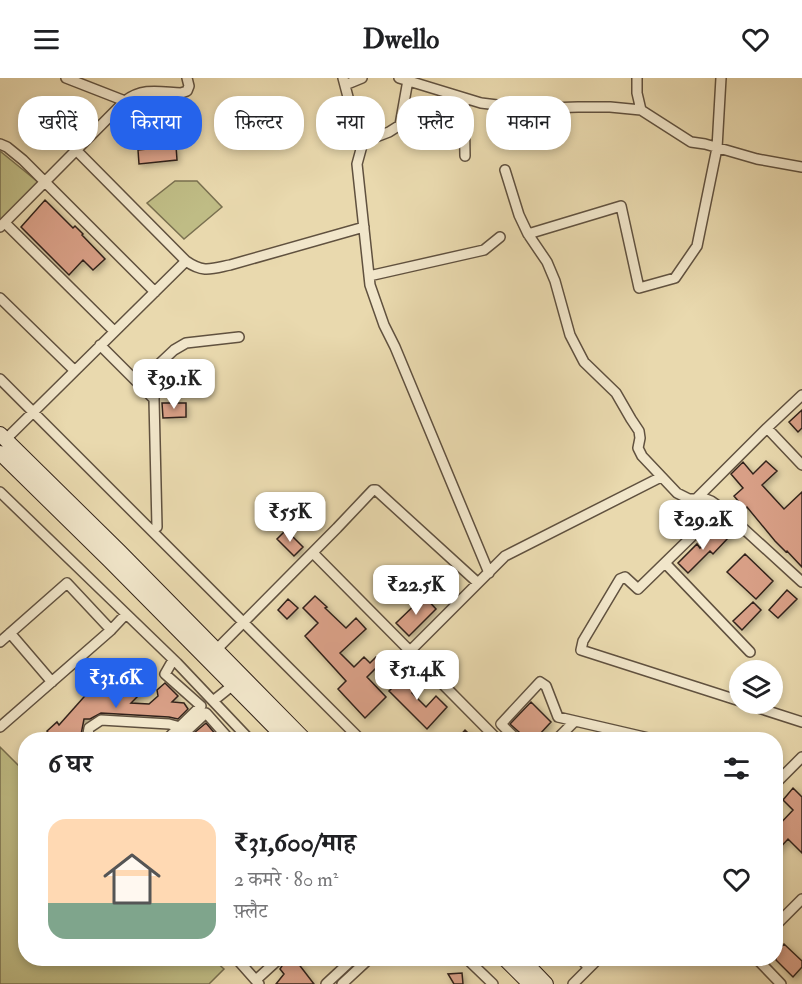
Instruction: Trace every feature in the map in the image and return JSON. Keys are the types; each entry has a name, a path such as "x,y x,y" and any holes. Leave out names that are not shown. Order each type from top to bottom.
{"street":[{"path":"66,78 113,96"},
{"path":"134,96 145,91 181,93 189,86 187,78"},
{"path":"344,82 362,78"},
{"path":"637,78 637,93 641,110"},
{"path":"528,234 621,206 639,288 675,278 697,246 717,148 722,78"},
{"path":"385,134 400,125 403,79 431,82 460,96"},
{"path":"474,101 514,107 578,106 641,110 691,142 757,159 802,167"},
{"path":"98,128 110,117"},
{"path":"0,144 22,160 155,292"},
{"path":"114,331 2,225 76,150 186,261 195,267 212,269 364,227"},
{"path":"361,150 357,164 370,285 384,325 489,573"},
{"path":"465,150 465,156"},
{"path":"505,170 519,215 528,234 547,262 555,281 570,335 584,362 616,393 639,431 638,448 642,456 682,497 711,501 800,576"},
{"path":"369,276 484,250 500,237"},
{"path":"186,261 33,412 3,437 120,552 212,654 233,685 279,732"},
{"path":"0,298 74,370"},
{"path":"157,527 154,399 157,366 174,350 186,343 239,337"},
{"path":"100,345 154,399"},
{"path":"0,379 353,732"},
{"path":"696,499 802,395"},
{"path":"767,428 802,465"},
{"path":"2,459 296,732"},
{"path":"410,651 505,556 661,477"},
{"path":"212,654 374,489 478,583"},
{"path":"0,492 173,660 243,732"},
{"path":"721,508 638,589 625,577 620,579 583,641 581,650 729,697"},
{"path":"313,553 491,732"},
{"path":"665,563 750,652"},
{"path":"0,642 66,583 111,630"},
{"path":"0,727 111,630 126,614"},
{"path":"10,633 52,682"},
{"path":"173,660 165,674 201,706 175,732"},
{"path":"497,732 501,724 540,682 546,686 558,717 620,732"},
{"path":"213,701 233,685"},
{"path":"186,732 206,713 223,732"},
{"path":"777,714 802,722"},
{"path":"88,732 89,728 101,720 169,724 180,727"},
{"path":"564,732 574,722"},
{"path":"501,724 508,732"},
{"path":"234,732 238,727"},
{"path":"783,776 802,757"},
{"path":"783,918 802,899"},
{"path":"243,966 258,982 273,966"},
{"path":"326,984 345,966"},
{"path":"342,984 361,966"},
{"path":"474,966 493,984"},
{"path":"512,966 530,984"},
{"path":"529,966 546,984"},
{"path":"764,966 782,984"},
{"path":"573,984 589,968"}],"shaded area":[{"path":"0,151 38,182 0,221"},
{"path":"175,181 197,181 222,207 184,239 147,203"},
{"path":"0,747 18,765 18,966 221,966 224,969 209,984 0,984"}],"building":[{"path":"138,150 176,150 177,160 139,164"},
{"path":"45,200 73,228 75,226 105,259 93,270 83,260 69,275 21,227"},
{"path":"162,403 186,403 186,417 163,418"},
{"path":"802,410 802,428 798,432 789,422"},
{"path":"766,461 777,471 762,485 784,509 802,492 802,567 734,496 743,488 731,474 743,462 753,474"},
{"path":"720,528 729,537 713,554 710,551 688,573 678,563 697,544 700,548"},
{"path":"286,530 303,547 294,556 277,539"},
{"path":"745,554 773,581 756,599 727,572"},
{"path":"787,590 797,599 778,618 769,610"},
{"path":"315,596 346,628 356,618 366,629 340,653 354,667 364,657 370,663 376,657 382,662 367,677 386,697 365,718 338,689 346,681 305,636 318,623 303,608"},
{"path":"424,596 436,609 409,636 396,623"},
{"path":"288,599 298,608 287,619 278,610"},
{"path":"753,602 761,610 742,630 733,621"},
{"path":"410,671 422,683 412,693 426,707 436,696 447,707 427,729 389,691"},
{"path":"100,679 115,700 130,680 141,693 131,703 149,704 158,696 157,690 165,683 178,696 172,702 184,703 188,709 178,719 101,713 90,719 84,719 82,732 47,731 57,722 59,725"},
{"path":"531,702 551,722 542,732 519,732 510,724"},
{"path":"206,723 214,732 195,732"},
{"path":"793,788 802,797 802,853 788,839 783,844 783,821 793,810 783,800"},
{"path":"783,945 802,961 802,967 793,977 782,966"},
{"path":"282,966 300,966 314,984 276,984 284,974 280,969"},
{"path":"462,973 463,984 454,984 448,974"}]}
